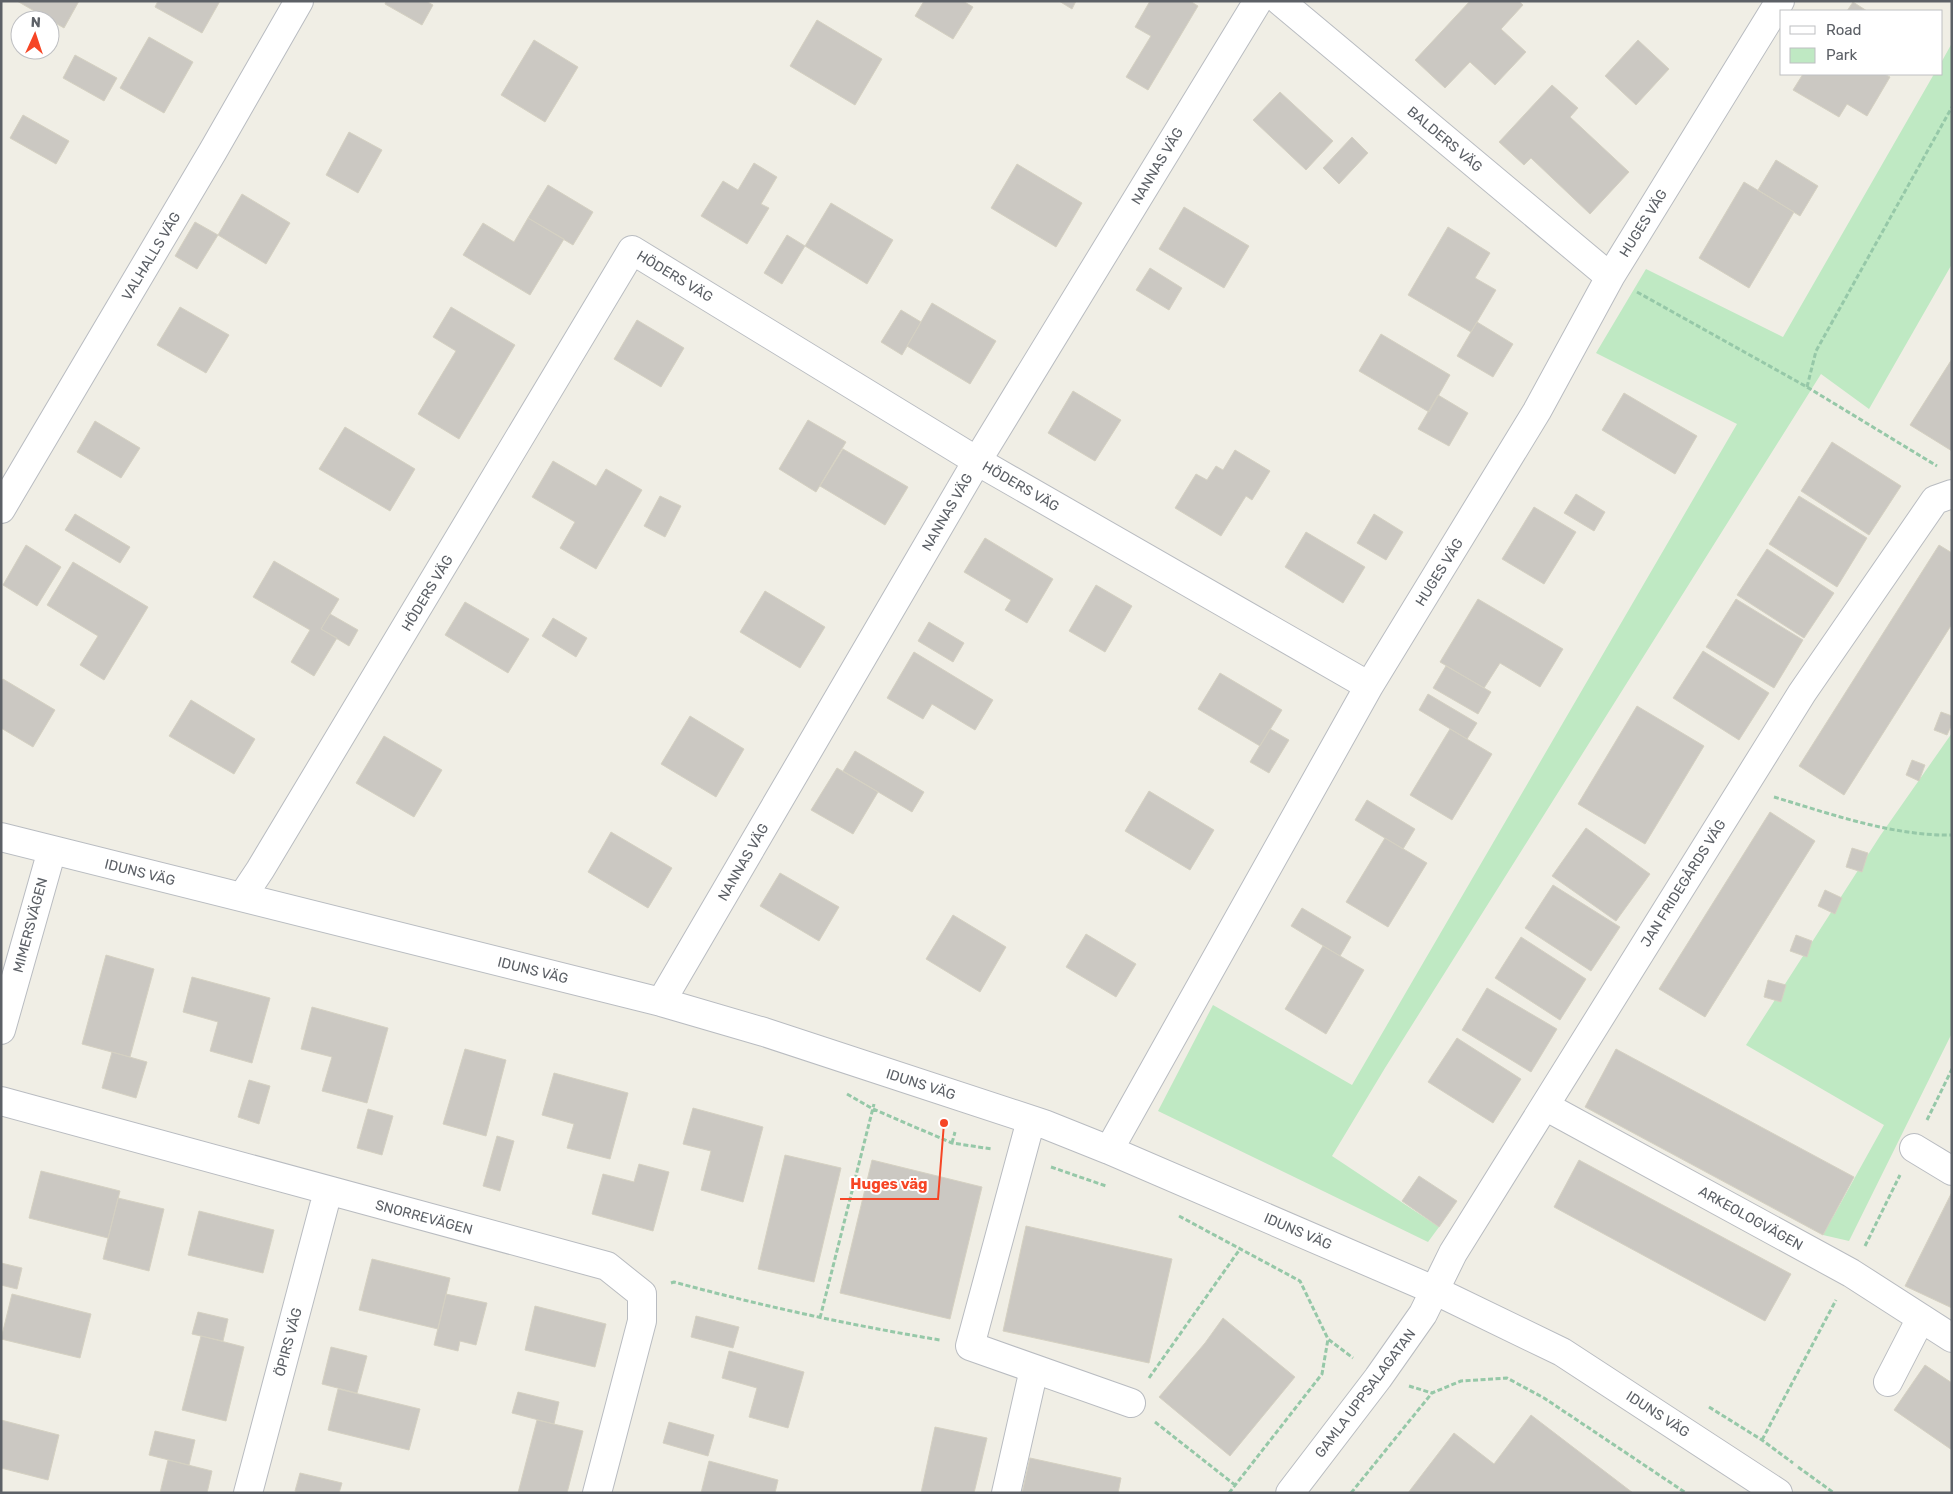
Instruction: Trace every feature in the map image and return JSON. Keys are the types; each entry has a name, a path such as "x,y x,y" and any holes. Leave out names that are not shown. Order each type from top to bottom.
{"street":[{"name":"VALHALLS VÄG","path":"1,509 214,151 300,1"},
{"name":"NANNAS VÄG","path":"661,1002 977,461 1258,1"},
{"name":"BALDERS VÄG","path":"1280,1 1610,277"},
{"name":"HUGES VÄG","path":"1109,1150 1369,686 1538,411 1610,277 1780,1"},
{"name":"HÖDERS VÄG","path":"242,897 281,836 632,250 977,461 1369,686"},
{"name":"JAN FRIDEGÅRDS VÄG","path":"1436,1290 1453,1253 1802,693 1935,500 1952,494"},
{"name":"IDUNS VÄG","path":"1,837 661,1002 764,1032 1031,1120 1109,1150 1436,1290 1562,1352 1778,1493"},
{"name":"MIMERSVÄGEN","path":"1,1030 52,850"},
{"name":"SNORREVÄGEN","path":"1,1101 607,1266 642,1294"},
{"name":"ARKEOLOGVÄGEN","path":"1545,1106 1851,1272 1952,1338"},
{"path":"1031,1120 970,1346 1131,1403"},
{"path":"1914,1148 1952,1171"},
{"name":"ÖPIRS VÄG","path":"248,1493 328,1191"},
{"name":"GAMLA UPPSALAGATAN","path":"1290,1493 1378,1378 1423,1314 1436,1290"},
{"path":"597,1493 642,1321 642,1294"},
{"path":"1888,1382 1922,1318"},
{"path":"1006,1493 1034,1368"}],"path":[{"path":"1807,387 1816,351 1952,108"},
{"path":"1610,277 1807,387 1937,466"},
{"path":"1742,788 1843,817 1907,832 1952,834"},
{"path":"841,1090 873,1109 952,1142 1001,1150 1115,1188"},
{"path":"820,1318 874,1104"},
{"path":"952,1142 955,1132"},
{"path":"1178,1216 1300,1281 1328,1339 1378,1378 1432,1393"},
{"path":"1235,1486 1131,1403 1240,1249"},
{"path":"642,1294 674,1282 820,1318 970,1346"},
{"path":"1229,1493 1322,1374 1328,1339"},
{"path":"1351,1493 1432,1393 1461,1381 1507,1378 1544,1398 1686,1493"}],"green space":[{"path":"1952,43 1952,264 1869,409 1821,374 1385,1068 1332,1156 1439,1227 1428,1242 1158,1111 1213,1005 1352,1085 1737,424 1596,353 1646,269 1783,337 1933,75 1943,75 1943,59"},
{"path":"1952,733 1952,1033 1849,1241 1823,1235 1884,1125 1746,1045 1880,836"}],"building":[{"path":"17,1 79,1 64,28 60,26 60,10 33,10"},
{"path":"158,1 220,1 202,33 155,7"},
{"path":"386,1 426,1 433,5 422,25 385,4"},
{"path":"924,1 963,1 973,7 953,39 915,16"},
{"path":"1059,1 1076,1 1072,9"},
{"path":"1150,1 1190,1 1198,6 1148,90 1126,77 1151,36 1135,27"},
{"path":"1470,1 1519,1 1523,5 1501,29 1526,52 1495,85 1470,62 1445,88 1415,60"},
{"path":"1853,2 1865,10 1848,10"},
{"path":"817,20 882,59 855,105 790,66"},
{"path":"149,37 193,62 164,113 120,88"},
{"path":"534,40 578,67 545,122 501,95"},
{"path":"1638,40 1669,69 1636,105 1605,76"},
{"path":"75,55 117,78 104,101 63,78"},
{"path":"1802,75 1886,75 1890,77 1867,116 1847,104 1839,117 1793,90"},
{"path":"1552,85 1578,108 1570,117 1629,172 1590,214 1531,158 1524,165 1499,142"},
{"path":"1280,92 1333,141 1306,170 1253,120"},
{"path":"23,115 69,141 56,164 10,138"},
{"path":"349,132 382,150 358,193 326,175"},
{"path":"1352,137 1368,153 1339,184 1323,168"},
{"path":"1776,160 1818,186 1800,216 1758,190"},
{"path":"754,163 777,177 761,204 769,208 747,244 701,216 723,181 738,190"},
{"path":"1017,164 1082,203 1056,247 991,208"},
{"path":"1744,182 1794,212 1749,288 1699,258"},
{"path":"548,185 593,212 573,245 528,218"},
{"path":"242,194 290,223 266,264 218,235"},
{"path":"831,203 893,240 867,284 805,246"},
{"path":"1184,207 1249,246 1224,288 1159,249"},
{"path":"528,218 564,239 530,295 463,255 483,223 514,242"},
{"path":"195,222 218,235 197,269 175,256"},
{"path":"1448,227 1490,253 1475,278 1496,290 1471,332 1408,295"},
{"path":"787,235 805,246 782,284 764,273"},
{"path":"1150,268 1182,288 1169,310 1136,290"},
{"path":"932,303 996,341 970,384 907,346"},
{"path":"180,307 229,335 206,373 157,345"},
{"path":"451,307 515,345 459,439 418,414 456,351 433,337"},
{"path":"901,310 921,322 902,355 881,342"},
{"path":"637,320 684,348 661,387 614,359"},
{"path":"1477,322 1513,344 1493,377 1457,356"},
{"path":"1381,334 1450,375 1429,412 1359,371"},
{"path":"1952,359 1952,451 1910,425"},
{"path":"1073,391 1121,420 1095,461 1048,433"},
{"path":"1624,393 1697,436 1675,474 1602,430"},
{"path":"1438,395 1468,413 1449,446 1418,429"},
{"path":"808,420 846,442 816,492 779,469"},
{"path":"95,421 140,448 121,478 77,452"},
{"path":"345,427 415,469 390,511 319,469"},
{"path":"1832,442 1901,486 1869,535 1801,491"},
{"path":"843,449 908,487 885,525 820,486"},
{"path":"1235,450 1270,471 1252,500 1246,496 1221,536 1175,508 1196,474 1207,480 1216,466 1223,470"},
{"path":"553,461 596,486 606,469 642,490 596,569 560,548 575,522 532,497"},
{"path":"1576,494 1605,512 1594,531 1564,513"},
{"path":"660,496 681,506 665,537 644,526"},
{"path":"1799,496 1867,538 1837,587 1769,544"},
{"path":"1534,507 1576,532 1544,584 1502,559"},
{"path":"75,514 130,547 120,563 65,530"},
{"path":"1374,514 1403,532 1386,560 1357,543"},
{"path":"1306,532 1365,567 1343,603 1285,567"},
{"path":"985,538 1053,579 1027,623 1005,610 1011,600 964,572"},
{"path":"26,545 61,567 37,606 3,585"},
{"path":"1939,545 1952,553 1952,624 1844,795 1799,766"},
{"path":"1767,549 1834,593 1804,638 1737,595"},
{"path":"274,561 339,599 321,629 337,638 314,676 291,662 310,630 253,597"},
{"path":"73,562 148,607 104,680 80,665 98,636 47,605"},
{"path":"1096,585 1132,606 1105,652 1069,631"},
{"path":"765,591 825,627 800,668 740,632"},
{"path":"1478,599 1563,649 1540,687 1500,663 1484,688 1440,662"},
{"path":"1736,599 1803,640 1774,688 1706,647"},
{"path":"465,602 529,639 508,673 445,635"},
{"path":"330,614 358,630 349,646 321,629"},
{"path":"553,618 587,638 576,657 542,636"},
{"path":"929,622 964,643 953,662 918,641"},
{"path":"1703,651 1769,693 1739,740 1673,698"},
{"path":"914,652 993,700 975,730 932,704 923,719 887,698"},
{"path":"1446,666 1491,692 1478,714 1433,688"},
{"path":"1220,673 1282,710 1260,746 1198,709"},
{"path":"3,679 55,710 33,747 1,728 1,682"},
{"path":"1428,694 1477,723 1467,739 1419,710"},
{"path":"191,700 255,739 234,774 169,736"},
{"path":"1637,706 1704,746 1645,844 1578,804"},
{"path":"1941,712 1952,716 1952,724 1947,735 1934,730"},
{"path":"690,716 744,749 716,797 661,764"},
{"path":"1270,729 1289,740 1269,773 1250,762"},
{"path":"1450,729 1492,754 1452,820 1410,795"},
{"path":"384,736 442,770 414,817 356,783"},
{"path":"855,751 924,792 912,812 843,771"},
{"path":"1912,760 1925,765 1919,781 1906,775"},
{"path":"837,768 878,792 853,834 811,810"},
{"path":"1149,791 1214,830 1190,870 1125,831"},
{"path":"1367,800 1415,829 1403,849 1355,820"},
{"path":"1770,812 1815,841 1705,1017 1659,989"},
{"path":"1586,828 1650,874 1616,921 1552,876"},
{"path":"611,832 672,868 648,908 588,872"},
{"path":"1385,838 1427,863 1388,927 1346,902"},
{"path":"1852,848 1868,853 1862,872 1846,867"},
{"path":"780,873 839,907 819,941 760,906"},
{"path":"1553,885 1620,927 1591,971 1525,928"},
{"path":"1825,890 1842,898 1835,914 1818,906"},
{"path":"1302,908 1351,937 1340,956 1291,926"},
{"path":"953,915 1006,947 980,992 926,959"},
{"path":"1086,934 1136,964 1116,997 1066,967"},
{"path":"1796,935 1812,941 1807,957 1790,951"},
{"path":"1521,937 1586,979 1560,1020 1495,978"},
{"path":"1323,946 1364,970 1326,1034 1285,1009"},
{"path":"106,955 154,969 130,1057 82,1044"},
{"path":"192,977 270,998 252,1063 210,1051 218,1022 183,1012"},
{"path":"1768,980 1786,985 1781,1002 1764,997"},
{"path":"1487,988 1557,1029 1531,1072 1462,1030"},
{"path":"312,1007 388,1028 367,1103 322,1091 332,1057 301,1049"},
{"path":"1457,1038 1521,1079 1493,1123 1428,1082"},
{"path":"465,1049 506,1060 486,1136 443,1124"},
{"path":"1616,1049 1854,1177 1823,1235 1585,1107"},
{"path":"112,1052 147,1062 136,1098 102,1088"},
{"path":"554,1073 628,1093 610,1159 567,1148 574,1124 542,1115"},
{"path":"249,1080 270,1086 259,1124 238,1117"},
{"path":"693,1108 763,1127 743,1202 701,1190 711,1151 683,1144"},
{"path":"368,1109 393,1116 382,1155 357,1148"},
{"path":"497,1136 514,1141 500,1191 483,1186"},
{"path":"785,1155 841,1168 814,1282 758,1269"},
{"path":"872,1160 982,1187 950,1319 840,1293"},
{"path":"1579,1160 1791,1274 1765,1321 1554,1207"},
{"path":"639,1164 669,1172 653,1231 592,1214 603,1174 634,1182"},
{"path":"41,1171 120,1191 108,1238 29,1218"},
{"path":"1419,1176 1457,1201 1439,1227 1402,1201"},
{"path":"1952,1192 1952,1308 1905,1286"},
{"path":"118,1198 164,1209 149,1271 103,1259"},
{"path":"199,1211 274,1230 263,1273 188,1255"},
{"path":"1026,1226 1172,1259 1149,1363 1003,1331"},
{"path":"372,1259 450,1278 438,1329 359,1310"},
{"path":"1,1263 22,1268 17,1289 1,1285"},
{"path":"12,1294 91,1314 80,1358 1,1339"},
{"path":"446,1294 487,1303 476,1345 460,1341 458,1351 434,1345"},
{"path":"535,1306 606,1324 595,1367 525,1350"},
{"path":"198,1312 228,1319 223,1341 192,1334"},
{"path":"696,1316 739,1327 733,1348 691,1337"},
{"path":"1223,1318 1295,1377 1230,1456 1159,1397 1205,1343"},
{"path":"201,1336 244,1347 226,1421 182,1410"},
{"path":"331,1347 367,1356 357,1393 322,1384"},
{"path":"729,1351 804,1372 788,1428 749,1417 757,1388 722,1378"},
{"path":"1925,1365 1952,1383 1952,1450 1894,1410"},
{"path":"338,1389 420,1409 409,1450 328,1430"},
{"path":"518,1392 559,1402 554,1424 512,1413"},
{"path":"1531,1415 1633,1493 1408,1493 1454,1433 1494,1464"},
{"path":"1,1420 59,1435 48,1480 1,1468"},
{"path":"537,1420 583,1431 567,1493 518,1493"},
{"path":"669,1422 714,1435 708,1456 663,1443"},
{"path":"935,1427 987,1438 974,1493 921,1493"},
{"path":"155,1431 195,1440 189,1465 149,1455"},
{"path":"1030,1458 1121,1478 1118,1493 1022,1493"},
{"path":"168,1460 212,1471 207,1493 160,1493"},
{"path":"709,1461 778,1480 775,1493 701,1493"},
{"path":"300,1473 342,1483 339,1493 304,1493 295,1491"}],"place":[{"name":"Huges väg","path":"944,1123"}]}
